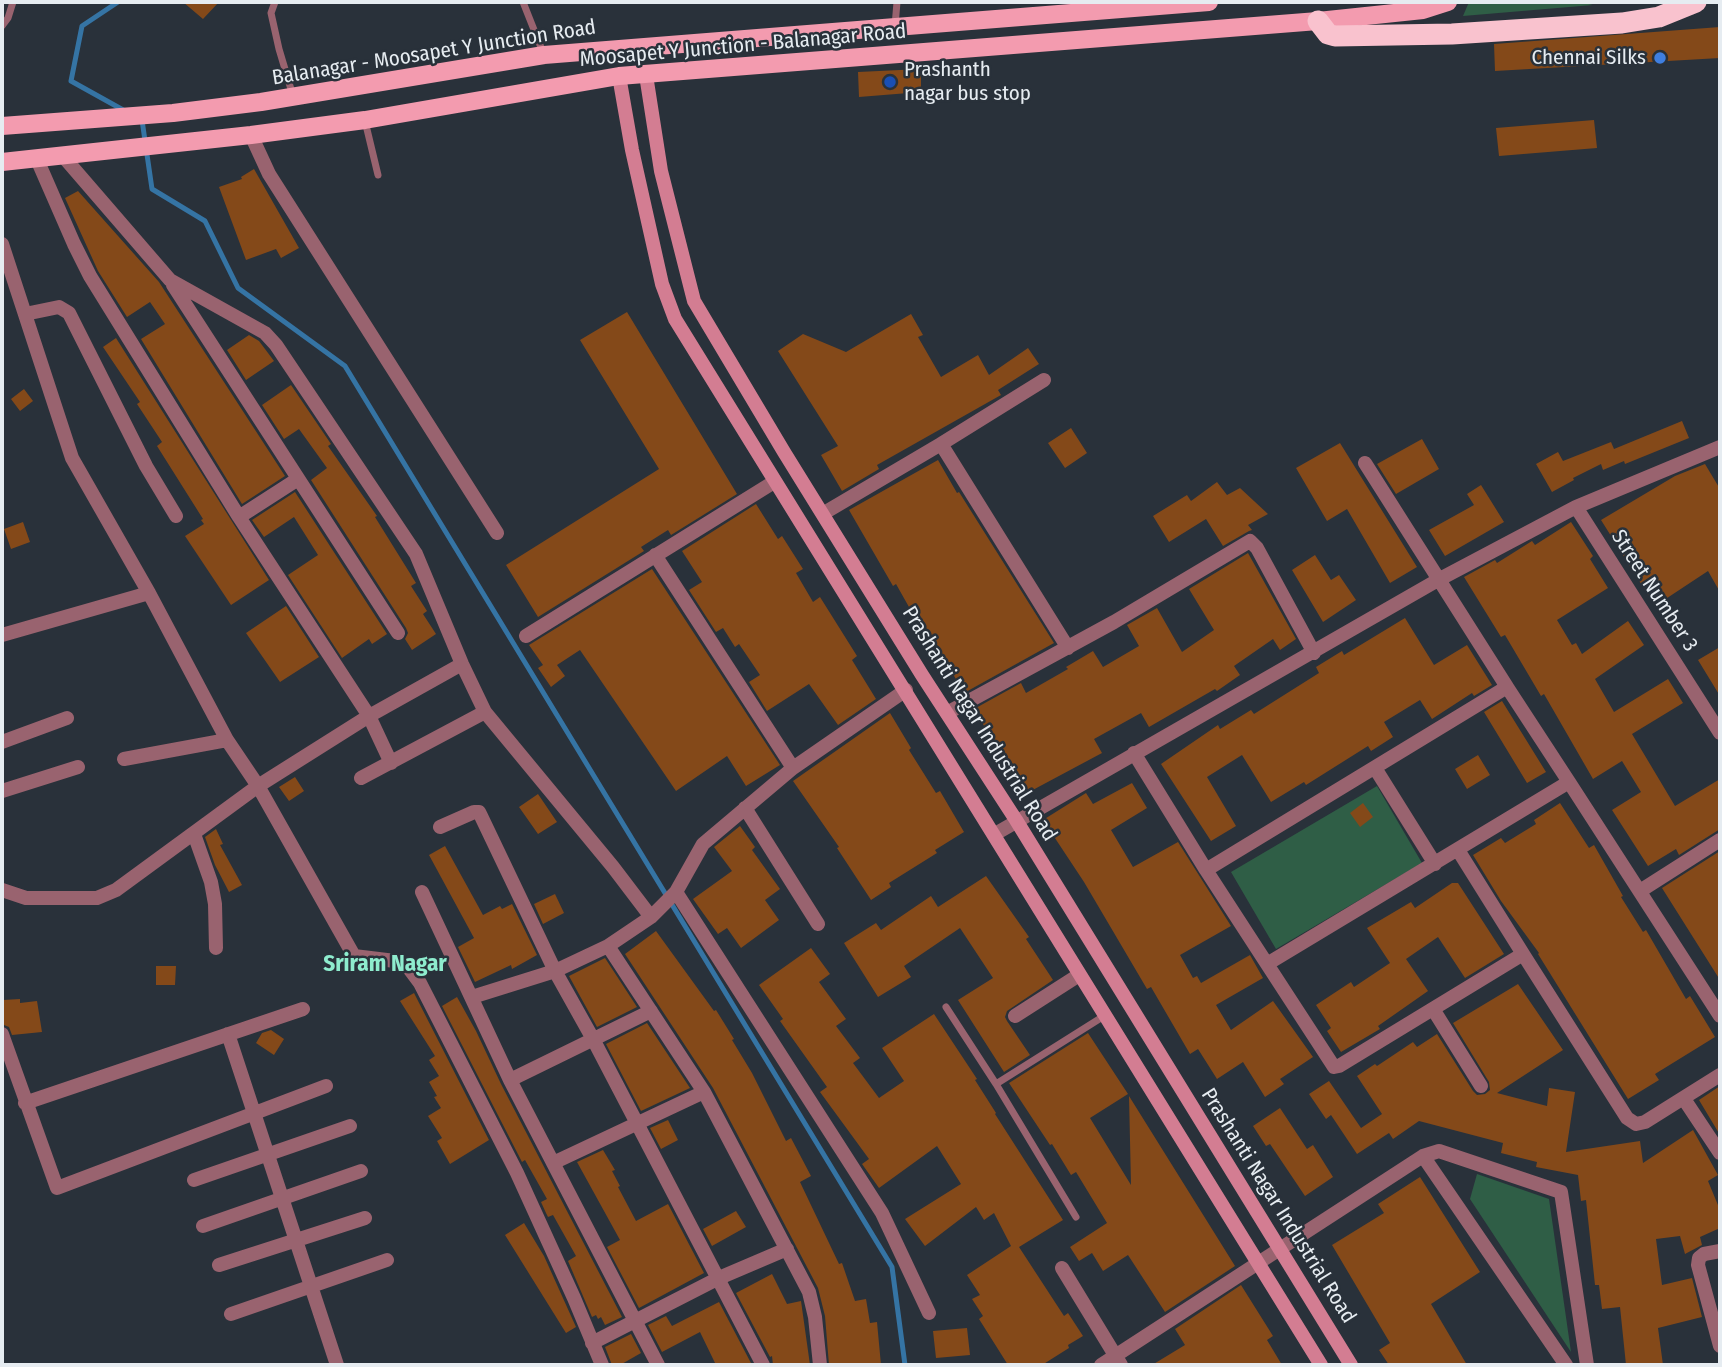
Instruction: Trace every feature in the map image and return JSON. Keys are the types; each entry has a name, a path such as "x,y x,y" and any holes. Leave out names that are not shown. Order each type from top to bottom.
{"highway":[{"path":"1318,21 1328,34 1335,36 1452,34 1622,23 1659,17 1696,2"}],"main road":[{"name":"Balanagar - Moosapet Y Junction Road","path":"2,125 173,113 294,98 544,55 1209,2"},
{"name":"Moosapet Y Junction - Balanagar Road","path":"2,162 365,120 619,76 1318,21 1423,10 1448,2"}],"street":[{"name":"Prashanti Nagar Industrial Road","path":"646,75 661,171 694,301 784,452 1017,820 1351,1365"},
{"path":"619,76 632,150 662,284 676,318 1321,1365"},
{"path":"251,135 269,174 497,533"},
{"path":"71,154 170,280 398,633"},
{"path":"36,157 90,276 239,517 369,716 391,763"},
{"path":"2,244 72,458 149,593 227,740 258,786 354,956 395,961 408,967 420,982 517,1173 575,1298 602,1365"},
{"path":"170,280 265,333 276,345 416,554 485,712 651,917"},
{"path":"25,314 59,307 69,313 146,466 176,516"},
{"path":"824,513 1044,380"},
{"path":"941,444 1068,648"},
{"path":"995,834 1438,580 1576,507 1718,451"},
{"path":"1365,463 1720,1016"},
{"path":"239,517 298,479"},
{"path":"526,636 775,482"},
{"name":"Street Number 3","path":"1576,507 1715,713 1720,733"},
{"path":"947,713 1068,648 1251,541 1314,653"},
{"path":"656,555 793,768"},
{"path":"2,635 149,593"},
{"path":"2,891 26,898 97,898 116,890 258,786 369,716 462,664"},
{"path":"1206,870 1507,687"},
{"path":"472,997 555,971 608,946 651,917 674,893 703,844 793,768 905,690"},
{"path":"361,778 485,712"},
{"path":"2,743 67,718"},
{"path":"124,759 227,740"},
{"path":"1134,753 1206,870 1334,1067 1522,954"},
{"path":"2,791 78,767"},
{"path":"1375,768 1435,864"},
{"path":"1267,964 1569,782"},
{"path":"745,808 818,924"},
{"path":"440,827 479,812 555,971 638,1123 763,1365"},
{"path":"194,834 211,882 215,904 216,948"},
{"path":"1640,891 1720,840"},
{"path":"1458,850 1628,1118 1636,1124 1645,1122 1720,1074"},
{"path":"422,892 510,1080 658,1365"},
{"path":"674,893 882,1213 929,1312"},
{"path":"608,946 704,1092 809,1292 815,1317 820,1365"},
{"path":"1015,1016 1079,975"},
{"path":"25,1103 303,1009"},
{"path":"1433,1009 1481,1086"},
{"path":"510,1080 651,1010"},
{"path":"2,1034 57,1188 326,1086"},
{"path":"228,1034 337,1365"},
{"path":"553,1163 704,1092"},
{"path":"1684,1098 1720,1153"},
{"path":"194,1180 350,1126"},
{"path":"1101,1365 1118,1360 1423,1156 1439,1151 1561,1192 1587,1365"},
{"path":"1423,1156 1566,1365"},
{"path":"203,1226 361,1171"},
{"path":"219,1265 365,1218"},
{"path":"592,1343 719,1278 787,1249"},
{"path":"1720,1251 1704,1254 1699,1258 1698,1265 1720,1346"},
{"path":"230,1314 387,1260"},
{"path":"1062,1268 1118,1360"}],"lane":[{"path":"2,26 8,18 13,2"},
{"path":"275,2 271,13 294,98"},
{"path":"523,2 544,55"},
{"path":"895,27 897,2"},
{"path":"365,120 377,175"},
{"path":"946,1007 1076,1217"},
{"path":"996,1084 1104,1016"}],"green space":[{"path":"1469,2 1579,2 1593,5 1463,16"},
{"path":"1377,786 1422,863 1276,949 1231,872"},
{"path":"1477,1174 1549,1199 1571,1352 1470,1199"}],"building":[{"path":"183,2 219,2 203,19"},
{"path":"1720,27 1720,58 1495,71 1494,44"},
{"name":"Prashanth nagar bus stop","path":"921,69 921,92 859,97 858,72"},
{"path":"1594,120 1597,148 1499,156 1496,128"},
{"path":"254,169 299,248 281,258 276,249 246,260 219,187 242,179 241,177"},
{"path":"78,191 159,282 285,476 242,504 141,339 165,324 150,302 127,317 98,271 65,198"},
{"path":"627,312 737,494 671,535 668,530 641,547 644,551 538,617 506,565 659,469 580,340"},
{"path":"911,314 923,335 918,337 941,377 978,355 989,375 1028,348 1039,364 998,390 1001,395 877,465 879,469 842,491 821,455 838,446 778,351 803,334 846,352"},
{"path":"249,335 259,341 274,361 246,380 227,350"},
{"path":"116,338 269,580 231,605 185,536 204,524 201,520 203,519 157,446 162,442 137,404 140,402 103,347"},
{"path":"291,385 331,444 328,446 377,516 375,517 416,583 411,586 427,611 423,614 436,634 412,650 405,639 408,633 406,628 311,480 327,468 299,429 284,439 262,405"},
{"path":"24,389 33,401 20,411 11,399"},
{"path":"1682,421 1689,438 1625,464 1624,461 1603,470 1601,464 1552,492 1536,464 1558,452 1563,461 1611,442 1614,449"},
{"path":"1071,428 1087,453 1065,468 1048,443"},
{"path":"1422,439 1439,469 1396,494 1377,464"},
{"path":"1340,443 1417,567 1390,583 1347,509 1327,521 1296,468"},
{"path":"938,460 1054,643 964,693 922,621 918,623 896,584 893,586 849,510"},
{"path":"1705,464 1720,489 1720,592 1708,571 1655,606 1601,520 1675,476"},
{"path":"1217,482 1227,495 1240,488 1268,514 1248,525 1252,530 1223,546 1206,519 1169,542 1153,516 1187,495 1191,501"},
{"path":"1481,485 1504,522 1445,556 1429,530 1474,505 1467,494"},
{"path":"295,492 387,634 372,644 369,639 342,658 288,575 318,555 294,517 264,537 252,520"},
{"path":"756,504 778,539 782,536 803,569 796,573 813,602 820,597 857,656 852,660 876,699 838,725 809,684 767,711 749,682 760,675 739,644 735,647 723,628 716,632 689,590 702,582 682,551"},
{"path":"23,522 30,542 11,549 4,529"},
{"path":"1571,522 1593,556 1590,559 1608,588 1557,620 1572,645 1576,643 1582,654 1628,621 1644,645 1595,679 1614,712 1668,679 1683,703 1632,734 1675,806 1720,779 1720,829 1679,855 1676,849 1648,866 1612,810 1641,792 1622,761 1593,779 1544,694 1541,696 1505,635 1501,637 1464,577 1495,560 1497,563 1532,541 1535,545"},
{"path":"1248,553 1296,639 1280,650 1273,639 1234,666 1240,675 1217,691 1215,689 1149,727 1141,713 1094,739 1102,753 1029,792 1011,761 1006,763 974,709 1021,683 1026,693 1093,651 1103,667 1139,646 1127,625 1157,608 1182,652 1214,630 1189,589"},
{"path":"1315,555 1331,580 1339,575 1356,600 1323,622 1292,570"},
{"path":"652,569 780,765 746,786 727,756 676,791 580,650 557,665 565,676 551,687 538,668 543,665 529,645"},
{"path":"286,606 319,657 280,682 246,633"},
{"path":"1405,618 1434,665 1467,645 1492,685 1474,696 1472,693 1432,719 1420,700 1384,722 1393,737 1371,751 1368,746 1306,785 1304,782 1271,802 1242,755 1207,777 1236,826 1211,841 1161,764 1218,725 1220,729 1251,710 1254,714 1319,673 1316,667 1342,651 1344,655"},
{"path":"1720,647 1720,696 1698,660"},
{"path":"1502,701 1546,772 1527,783 1484,712"},
{"path":"890,713 911,748 909,750 936,793 940,791 964,832 935,850 937,853 889,883 891,887 871,900 837,848 839,847 793,781"},
{"path":"1478,755 1490,775 1467,789 1455,769"},
{"path":"295,777 304,791 289,801 279,787"},
{"path":"1132,783 1147,808 1111,830 1133,867 1178,842 1231,926 1180,955 1193,978 1197,976 1201,983 1250,955 1263,978 1216,1005 1231,1030 1273,1001 1313,1057 1280,1079 1284,1084 1265,1097 1243,1062 1217,1079 1198,1049 1190,1054 1151,987 1147,989 1084,882 1043,820 1086,793 1093,804"},
{"path":"538,794 557,822 538,834 519,807"},
{"path":"1363,803 1373,817 1360,827 1350,813"},
{"path":"1560,803 1589,848 1594,845 1643,932 1646,930 1686,999 1690,996 1715,1037 1655,1074 1659,1080 1628,1099 1539,953 1501,901 1473,855 1501,838 1505,843 1536,824 1534,820"},
{"path":"740,826 755,847 752,850 780,889 765,900 779,920 741,948 727,928 718,934 693,899 732,871 714,847"},
{"path":"216,829 223,844 220,845 242,885 229,892 205,837"},
{"path":"445,846 483,915 500,906 502,909 512,904 537,955 512,969 511,965 475,982 458,947 474,938 429,855"},
{"path":"1720,851 1720,980 1662,888"},
{"path":"986,876 1029,937 1026,939 1053,980 1007,1011 1007,1021 1030,1055 1004,1072 958,1000 993,978 960,928 904,966 911,977 878,997 844,943 876,923 881,930 931,896 938,907"},
{"path":"1452,883 1458,883 1504,954 1465,978 1438,937 1406,959 1428,991 1378,1026 1380,1029 1341,1052 1327,1031 1331,1028 1316,1005 1351,982 1354,987 1390,963 1367,928 1411,902 1415,908"},
{"path":"555,894 564,913 543,924 534,904"},
{"path":"656,931 714,1011 716,1010 734,1039 732,1040 786,1141 791,1138 811,1176 800,1182 839,1264 842,1263 855,1301 866,1299 870,1323 877,1322 881,1365 829,1365 825,1316 818,1288 713,1088 625,954"},
{"path":"811,948 830,974 819,982 846,1019 836,1026 860,1058 853,1063 879,1098 904,1081 882,1048 934,1014 1063,1220 1019,1247 1064,1316 1068,1313 1083,1336 1042,1365 1008,1365 979,1319 983,1316 972,1299 980,1295 967,1275 1011,1246 994,1213 984,1220 976,1207 925,1246 905,1219 961,1184 937,1146 879,1188 862,1164 869,1159 820,1092 827,1087 780,1021 783,1019 759,985"},
{"path":"605,958 637,1007 597,1027 569,976"},
{"path":"156,966 176,966 175,985 156,985"},
{"path":"1518,984 1563,1050 1497,1093 1547,1106 1549,1088 1575,1092 1566,1152 1640,1141 1643,1163 1693,1130 1718,1175 1708,1181 1720,1210 1720,1228 1700,1237 1702,1245 1685,1254 1680,1236 1656,1239 1662,1285 1692,1278 1702,1317 1658,1328 1663,1365 1626,1365 1620,1307 1602,1309 1599,1285 1595,1285 1586,1200 1581,1201 1578,1175 1536,1167 1537,1162 1501,1153 1503,1143 1419,1121 1393,1139 1389,1133 1357,1154 1331,1115 1326,1119 1309,1094 1329,1081 1361,1128 1382,1114 1357,1076 1413,1042 1417,1047 1437,1034 1473,1091 1477,1095 1485,1094 1490,1090 1489,1082 1453,1023"},
{"path":"414,993 489,1140 450,1164 437,1141 442,1138 428,1116 441,1108 429,1082 439,1076 429,1060 435,1056 400,1001"},
{"path":"457,997 622,1317 605,1325 601,1317 592,1317 568,1261 576,1256 553,1215 548,1217 541,1202 547,1199 525,1160 522,1162 442,1006"},
{"path":"20,999 20,1003 37,1001 42,1032 12,1035 9,1027 4,1025 3,1000"},
{"path":"647,1023 690,1088 641,1111 606,1044"},
{"path":"271,1030 284,1039 274,1055 256,1043 262,1033"},
{"path":"1088,1033 1128,1094 1090,1118 1131,1185 1129,1096 1235,1266 1165,1312 1128,1255 1103,1271 1092,1253 1079,1261 1070,1247 1107,1223 1076,1172 1071,1175 1009,1083"},
{"path":"1720,1086 1720,1135 1699,1100"},
{"path":"1280,1108 1307,1149 1313,1145 1333,1177 1305,1196 1270,1144 1266,1146 1253,1126"},
{"path":"668,1120 678,1140 661,1149 650,1128"},
{"path":"603,1150 615,1170 612,1171 620,1186 618,1187 636,1221 668,1204 704,1273 639,1308 607,1247 620,1240 577,1162"},
{"path":"1420,1177 1480,1272 1431,1304 1467,1365 1389,1365 1379,1350 1390,1343 1332,1245 1384,1213 1378,1204"},
{"path":"736,1211 746,1227 712,1246 703,1229"},
{"path":"524,1223 544,1256 576,1327 566,1333 505,1235"},
{"path":"772,1274 787,1304 801,1301 810,1365 773,1365 772,1356 770,1357 736,1293"},
{"path":"1241,1285 1273,1336 1267,1340 1282,1365 1152,1365 1185,1345 1175,1329"},
{"path":"719,1302 752,1365 716,1365 700,1332 662,1352 648,1325 666,1316 672,1326"},
{"path":"967,1328 970,1355 936,1358 933,1331"},
{"path":"631,1334 641,1353 620,1365 612,1365 605,1347"}],"waterway":[{"path":"118,2 82,26 71,81 125,111"},
{"path":"140,119 152,189 205,221 238,288 345,366 892,1267 905,1365"}],"place":[{"name":"Chennai Silks","path":"1660,58"},
{"name":"Prashanth nagar bus stop","path":"890,82"}],"district":[{"name":"Sriram Nagar","path":"385,965"}]}
